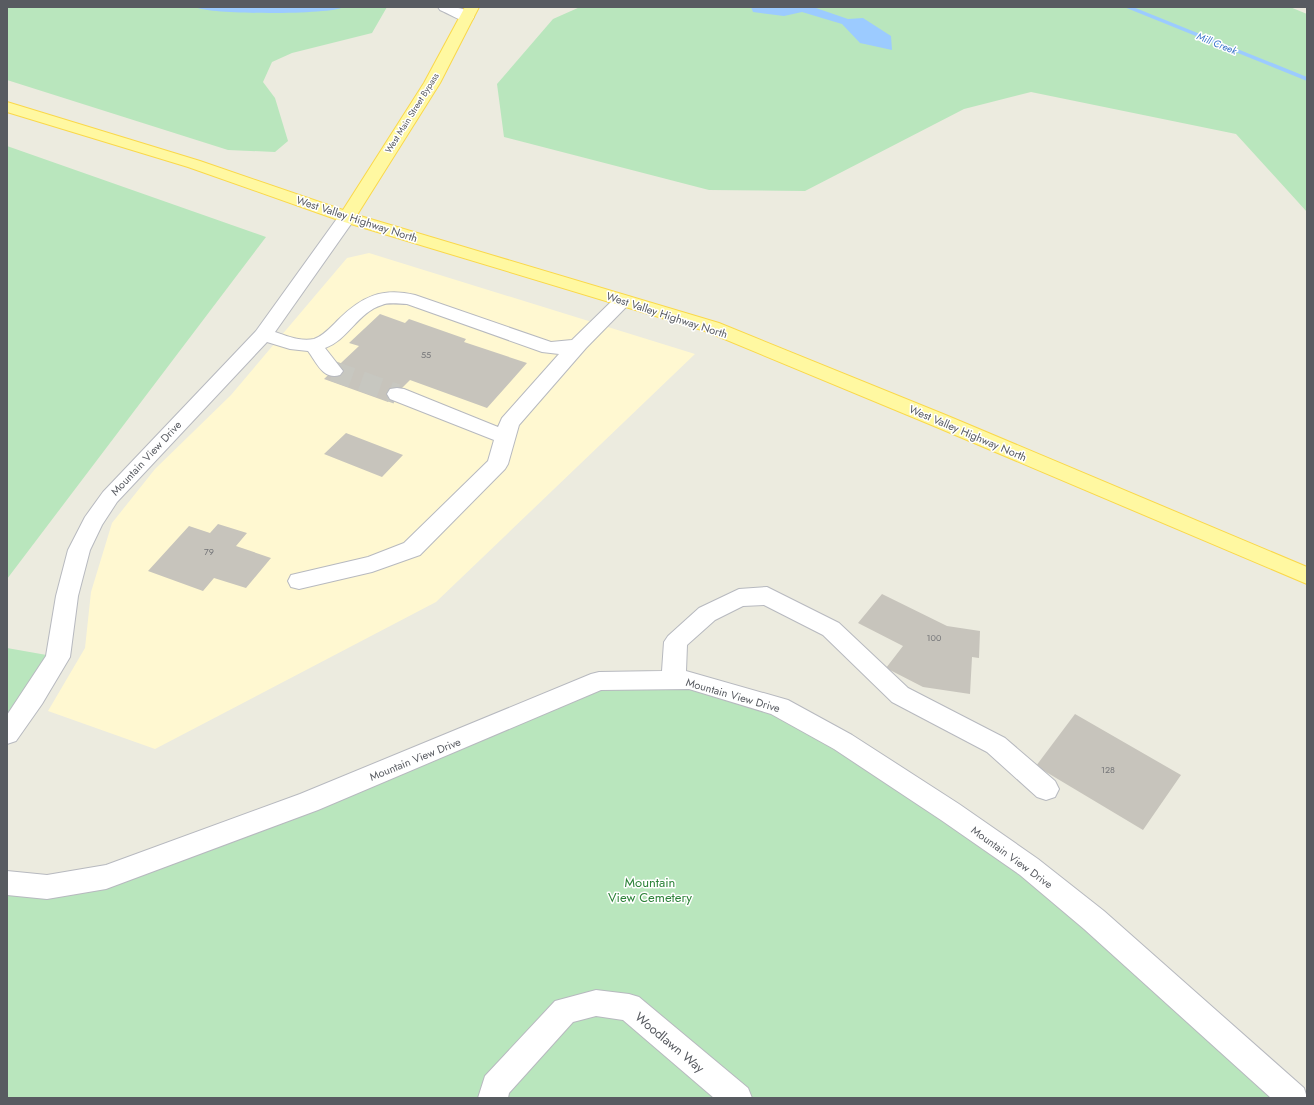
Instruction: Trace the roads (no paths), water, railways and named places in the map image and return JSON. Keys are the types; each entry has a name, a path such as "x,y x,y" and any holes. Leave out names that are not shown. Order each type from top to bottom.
{"main road":[{"name":"West Main Street Bypass","path":"347,217 432,83 470,12"},
{"name":"West Valley Highway North","path":"7,107 194,164 347,217 712,327 941,421 1307,576"}],"street":[{"path":"445,7 470,12"},
{"name":"Mountain View Drive","path":"7,734 33,697 58,657 67,596 79,550 93,522 110,497 161,440 214,388 263,335 347,217"},
{"path":"263,335 299,345 313,345 326,341 365,304 378,298 392,297 409,299 548,348 564,348 579,344"},
{"path":"299,581 372,564 412,549 498,464 509,423 579,344 623,300"},
{"path":"313,345 333,371"},
{"path":"396,394 505,437"},
{"path":"673,680 676,642 707,614 739,598 767,596 831,629 900,695 996,745 1046,789"},
{"name":"Mountain View Drive","path":"7,883 47,887 106,877 309,802 599,681 689,680 779,707 842,742 950,812 1029,867 1094,920 1293,1098"},
{"name":"Woodlawn Way","path":"494,1098 495,1086 565,1011 596,1003 629,1007 737,1098"}],"water":[{"path":"751,7 813,7 848,19 863,18 891,36 892,50 860,43 842,24 802,12 784,16 753,12"}],"waterway":[{"path":"199,7 220,10 324,10 340,7"},
{"name":"Mill Creek","path":"1127,7 1307,79"}],"tunnel":[{"path":"333,371 397,394"}],"park label":[{"name":"Mountain View Cemetery","path":"650,890"}]}
